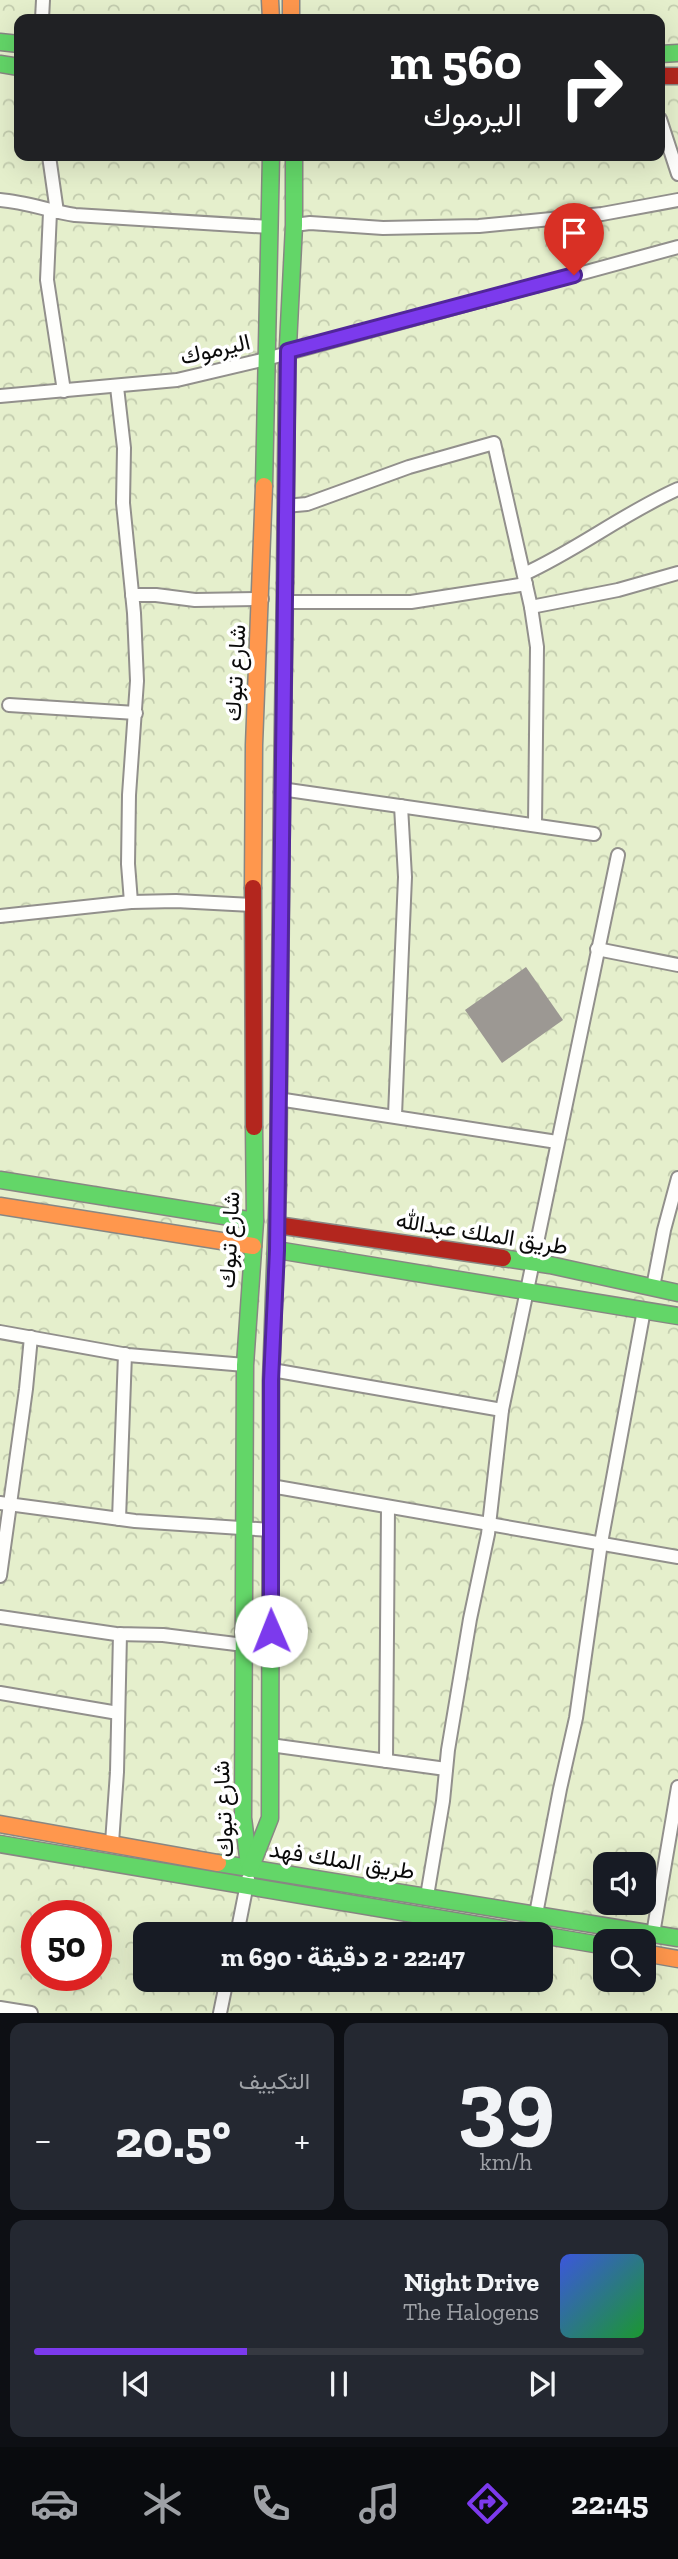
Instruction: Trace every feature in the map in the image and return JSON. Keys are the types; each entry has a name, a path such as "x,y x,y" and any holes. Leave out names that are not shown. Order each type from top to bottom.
{"main road":[{"name":"شارع تبوك","path":"250,1869 243,1818 244,1365 256,1221 252,905 254,745 262,599 271,161"},
{"name":"شارع تبوك","path":"250,1869 270,1818 272,1370 277,1250 285,506 294,161"},
{"path":"0,1180 256,1221"},
{"path":"0,1206 253,1246"},
{"name":"طريق الملك عبدالله","path":"277,1224 534,1263 678,1293"},
{"path":"277,1250 678,1316"},
{"name":"طريق الملك فهد","path":"0,1824 250,1869 624,1929"},
{"name":"طريق الملك فهد","path":"0,1844 460,1922"},
{"name":"طريق الملك فهد","path":"656,1934 678,1938"},
{"path":"553,1938 593,1944"},
{"path":"656,1955 678,1959"}],"street":[{"path":"665,134 678,174"},
{"path":"49,161 54,212 47,280 64,391"},
{"path":"0,200 37,205 54,212 270,227"},
{"path":"294,225 310,223 383,228 479,226 602,214 678,200"},
{"name":"اليرموك","path":"0,396 177,380 266,359 678,247"},
{"path":"117,387 124,448 123,503 137,667 128,864 131,902"},
{"path":"285,506 307,504 409,467 494,443 531,607 537,647 535,825"},
{"path":"285,602 411,601 525,579 592,536 678,489"},
{"path":"531,607 618,590 678,573"},
{"path":"132,595 195,600 262,599"},
{"path":"9,705 136,713"},
{"path":"281,789 594,834"},
{"path":"395,1115 405,877 401,806"},
{"path":"427,1896 470,1619 489,1525 502,1410 618,855"},
{"path":"0,916 131,902 176,901 252,905"},
{"path":"597,949 678,965"},
{"path":"278,1099 557,1142"},
{"path":"653,1287 678,1178"},
{"path":"536,1914 559,1789 576,1718 601,1543 644,1310"},
{"path":"0,1332 125,1354 244,1365"},
{"path":"0,1576 5,1504 31,1337"},
{"path":"119,1519 125,1354"},
{"path":"272,1370 502,1410"},
{"path":"271,1486 678,1557"},
{"path":"5,1504 119,1519 271,1530"},
{"path":"386,1761 388,1507"},
{"path":"0,1617 120,1634 163,1635 244,1645"},
{"path":"112,1843 117,1772 120,1634"},
{"path":"0,1693 118,1713"},
{"path":"270,1745 446,1769"},
{"path":"654,1929 678,1787"},
{"path":"240,1922 250,1869"},
{"path":"220,2013 224,1992"},
{"path":"0,2008 31,2013"}],"green space":[{"path":"0,0 678,0 678,2013 0,2013"}],"building":[{"path":"526,967 563,1020 502,1063 465,1010"}],"traffic: fast":[{"path":"0,42 14,43"},
{"path":"665,54 678,53"},
{"path":"0,64 14,66"},
{"path":"264,486 271,161"},
{"path":"285,583 287,366 294,225 294,161"},
{"path":"249,1865 243,1818 245,1365 255,1221 254,1127"},
{"path":"0,1180 255,1221"},
{"path":"250,1869 270,1818 271,1381 278,1185"},
{"path":"277,1250 678,1316"},
{"path":"503,1258 550,1265 678,1293"},
{"path":"0,1844 460,1922"},
{"path":"218,1863 678,1938"},
{"path":"553,1937 593,1944"}],"traffic: slow":[{"path":"270,0 271,14"},
{"path":"291,0 291,14"},
{"path":"253,888 254,745 264,486"},
{"path":"278,1185 282,792"},
{"path":"0,1206 253,1246"},
{"path":"0,1824 218,1863"},
{"path":"656,1955 678,1959"}],"traffic: jam":[{"path":"665,76 678,76"},
{"path":"282,792 285,583"},
{"path":"253,888 254,1127"},
{"path":"277,1225 503,1258"}],"route":[{"path":"271,1631 271,1381 277,1250 288,351 574,275"}]}
